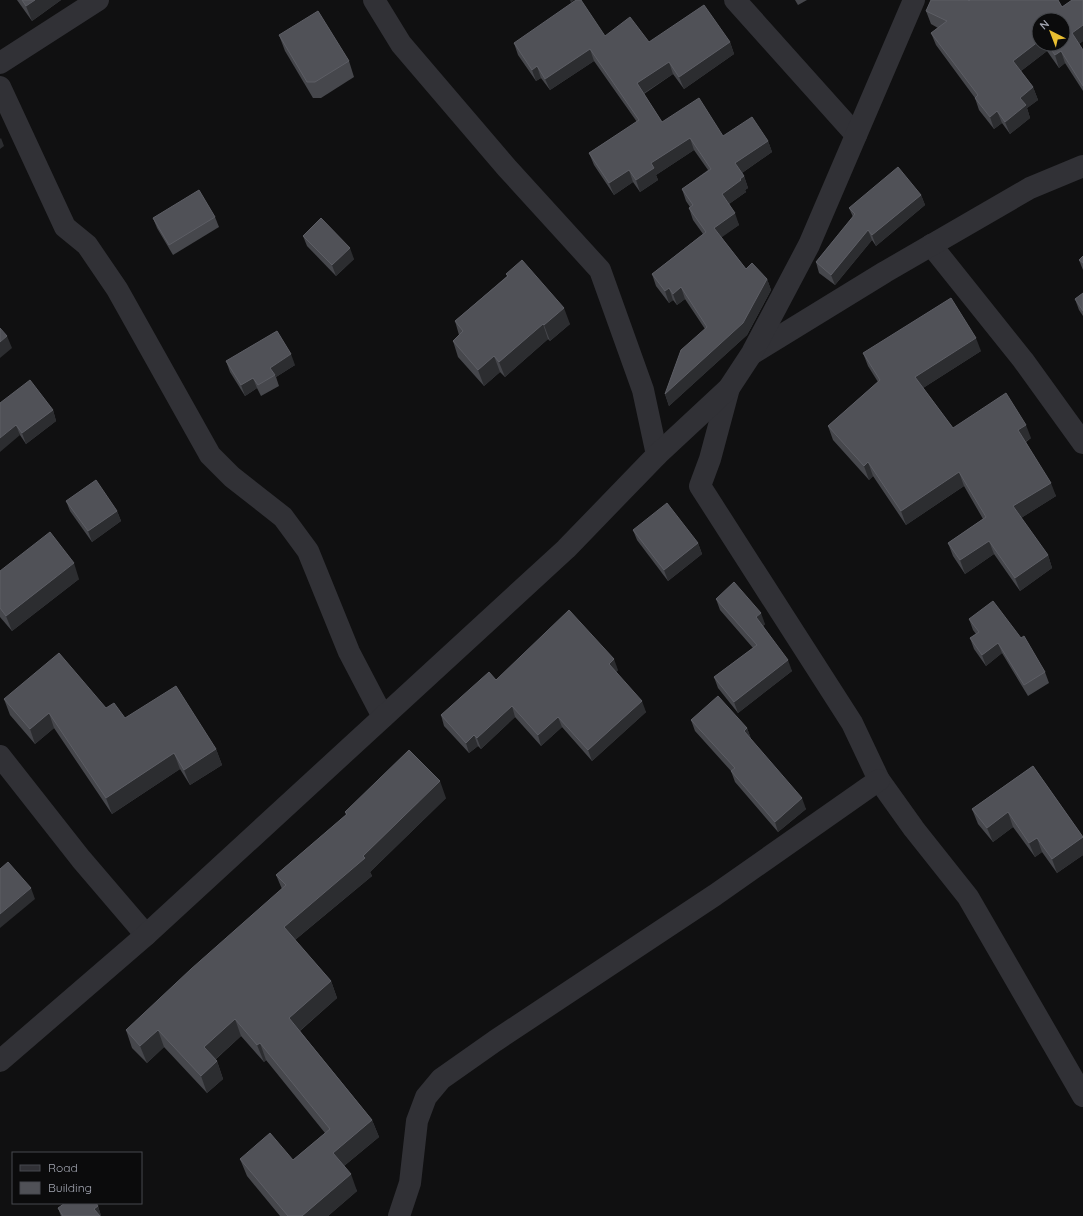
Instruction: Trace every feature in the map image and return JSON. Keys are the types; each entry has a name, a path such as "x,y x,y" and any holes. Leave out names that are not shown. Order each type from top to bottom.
{"street":[{"path":"0,63 98,0"},
{"path":"374,0 401,44 507,168 600,270 644,390 657,455"},
{"path":"735,0 856,135"},
{"path":"0,1061 146,935 566,549 657,455 729,388 752,353 809,245 914,0"},
{"path":"0,87 65,226 87,245 117,289 210,455 232,477 283,517 308,551 349,652 383,717"},
{"path":"752,353 931,245 1030,188 1083,166"},
{"path":"931,245 1023,360 1083,442"},
{"path":"729,388 710,459 700,486 852,723 879,780 968,897 1083,1096"},
{"path":"0,756 81,859 146,935"},
{"path":"399,1216 410,1183 417,1121 426,1097 441,1079 495,1041 716,895 879,780"}],"building":[{"path":"22,0 35,0 26,6"},
{"path":"576,0 581,0 605,36 630,17 649,42 704,5 730,42 679,77 669,62 637,83 662,122 699,98 723,136 752,117 768,141 735,163 744,176 722,194 735,213 714,228 746,269 752,263 767,279 743,323 665,394 681,350 707,327 681,287 673,294 669,288 665,291 652,274 706,232 689,208 693,205 682,189 711,169 690,138 651,163 654,168 636,180 629,170 609,183 589,153 639,120 590,49 545,79 537,66 532,70 514,43"},
{"path":"931,0 1058,0 1062,7 1072,0 1083,0 1083,25 1072,33 1083,50 1083,86 1062,52 1071,52 1071,12 1031,12 1031,47 1013,61 1033,87 1020,98 1026,105 1005,122 997,111 990,117 975,98 978,95 931,33 947,21 926,11"},
{"path":"318,11 349,61 315,82 307,82 279,35"},
{"path":"1053,52 1060,52 1055,55"},
{"path":"898,167 921,195 872,235 868,230 831,275 816,262 855,214 849,208"},
{"path":"199,190 215,217 169,245 153,218"},
{"path":"321,218 350,248 332,265 303,236"},
{"path":"1083,256 1083,263 1079,260"},
{"path":"522,260 564,308 499,362 494,356 478,370 453,341 463,331 455,321 508,276 506,274"},
{"path":"1083,293 1083,311 1075,299"},
{"path":"951,298 976,338 915,377 953,428 1006,393 1026,425 1018,430 1051,483 1013,506 1048,555 1015,578 989,541 960,560 948,543 986,517 959,472 901,511 868,462 864,466 828,426 880,380 863,353"},
{"path":"0,328 7,336 0,342"},
{"path":"277,331 291,354 270,368 275,375 258,385 253,378 241,385 226,361"},
{"path":"30,380 53,410 22,433 16,425 0,438 0,403"},
{"path":"96,480 117,511 88,531 66,501"},
{"path":"667,503 698,543 664,570 633,530"},
{"path":"50,532 74,563 6,616 0,608 0,571"},
{"path":"734,582 761,613 756,617 788,660 734,702 714,677 757,645 716,599"},
{"path":"993,601 1021,638 1024,636 1045,672 1024,685 998,643 982,655 970,638 979,632 969,619"},
{"path":"569,610 614,659 609,664 642,701 588,750 558,717 538,735 512,706 477,738 474,735 466,743 441,715 489,672 496,680"},
{"path":"59,653 106,708 114,703 125,718 176,686 216,749 184,770 174,753 106,798 49,713 30,729 4,699"},
{"path":"718,696 747,728 744,731 802,798 775,822 731,771 735,768 691,720"},
{"path":"409,750 440,781 363,856 365,858 284,927 331,981 289,1018 372,1120 333,1153 351,1174 302,1216 288,1216 240,1159 270,1133 293,1160 330,1129 260,1043 257,1045 235,1019 204,1047 217,1061 201,1076 158,1030 140,1046 126,1030 191,969 286,885 276,875 347,814 345,812"},
{"path":"1033,766 1083,837 1052,859 1037,838 1029,843 1008,812 987,828 972,809"},
{"path":"8,862 31,888 0,914 0,869"},
{"path":"64,1204 97,1204 98,1206 94,1209 100,1216 63,1216 58,1208"}]}
